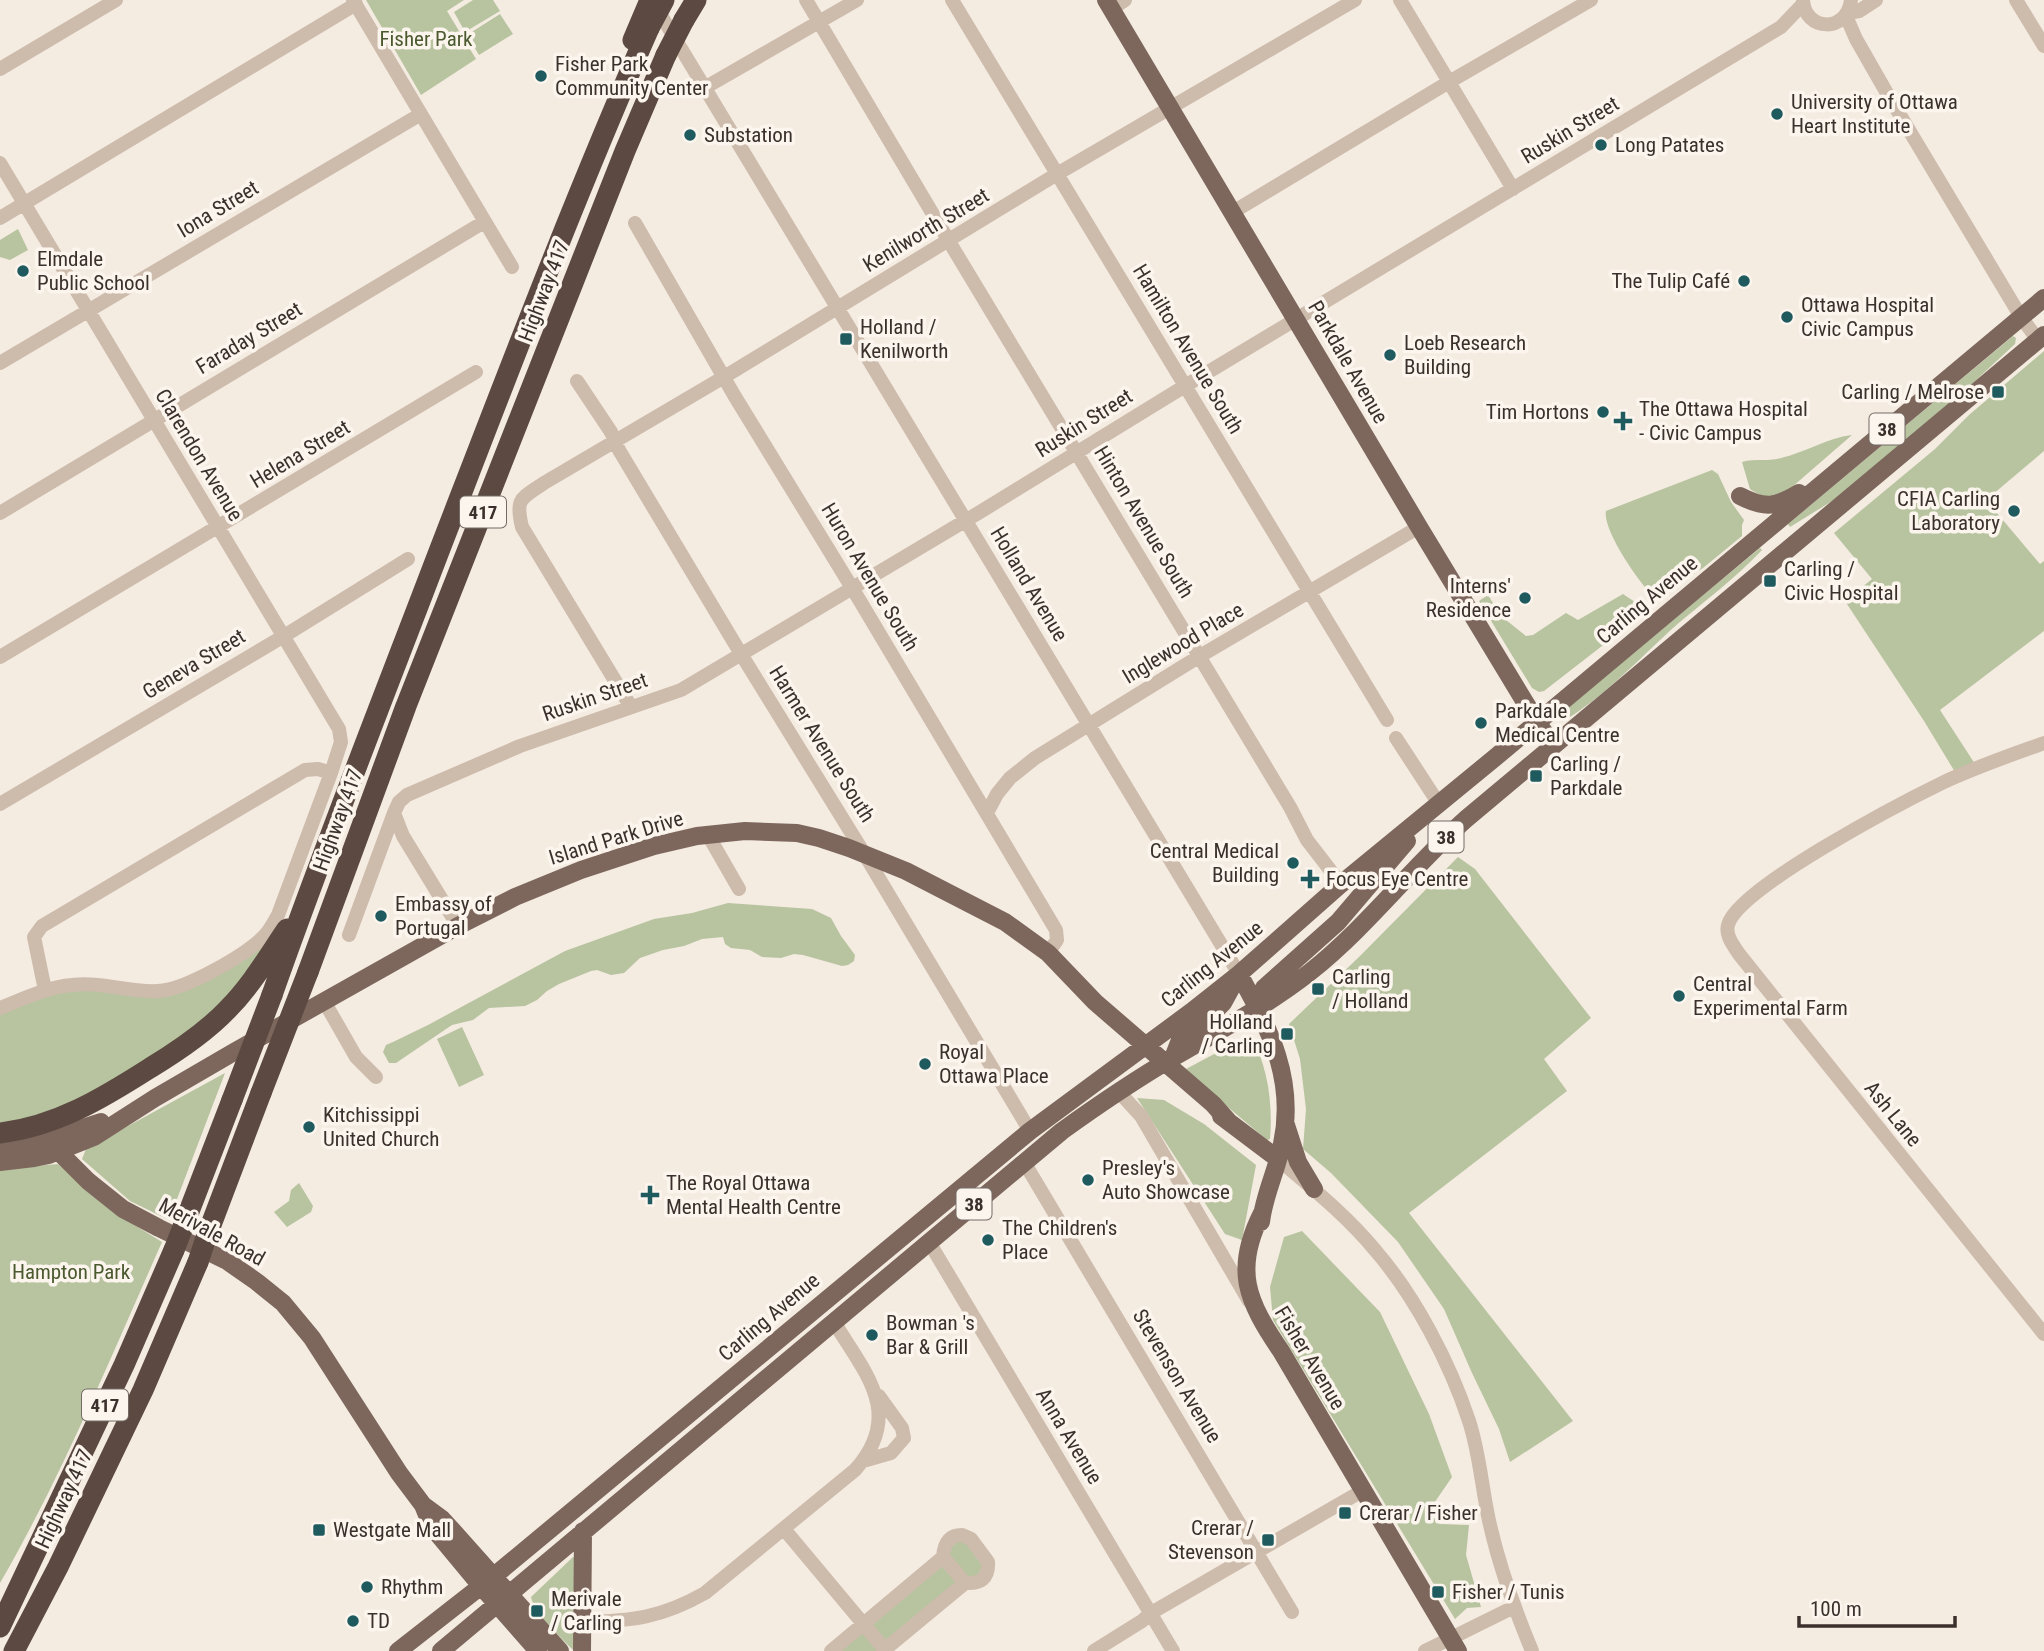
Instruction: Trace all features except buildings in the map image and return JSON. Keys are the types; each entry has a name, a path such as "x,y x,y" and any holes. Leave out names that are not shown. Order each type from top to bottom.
{"highway":[{"path":"644,26 651,0"},
{"name":"417","path":"0,1627 124,1365 174,1250 272,995 306,897 644,26 664,0"},
{"name":"Highway 417","path":"14,1651 58,1567 137,1402 198,1262 406,706 629,139 666,55 696,0"},
{"path":"0,1133 38,1126 90,1105 198,1036 220,1018 248,986 306,897"},
{"path":"0,1604 32,1558"}],"main road":[{"name":"Parkdale Avenue","path":"1114,3 1170,109 1419,527 1553,745"},
{"name":"Carling Avenue","path":"398,1651 487,1581 1030,1131 1239,974 1341,884 2044,298"},
{"name":"38","path":"441,1651 1062,1131 1165,1063 1278,996 1333,953 1448,836 1553,745 2041,338"},
{"path":"1740,496 1761,504 1780,503 1841,467"},
{"path":"1258,1009 1264,988 1338,922 1439,804"},
{"name":"Island Park Drive","path":"0,1162 59,1152 107,1129 155,1098 324,1001 515,897 581,870 645,849 708,835 745,831 797,833 827,841 906,871 992,914 1048,953 1095,1002 1105,1020 1140,1049 1165,1063 1213,1104 1229,1122 1278,1159"},
{"path":"1165,1063 1180,1040 1223,1003 1239,974"},
{"name":"Holland Avenue","path":"1239,974 1272,1038 1280,1064 1285,1099 1285,1122 1278,1159 1262,1213 1258,1284 1265,1313 1281,1351"},
{"name":"Island Park Drive","path":"0,1147 32,1143 95,1125 155,1098"},
{"path":"1285,1122 1298,1162 1314,1189"},
{"path":"32,1143 59,1152"},
{"name":"Merivale Road","path":"59,1152 88,1181 123,1209 227,1261 283,1303 312,1338 399,1473 423,1505 442,1519 538,1651"},
{"path":"932,1212 946,1228"},
{"name":"Holland Avenue","path":"1259,1320 1248,1284 1247,1262 1252,1233 1262,1213"},
{"name":"Fisher Avenue","path":"1259,1320 1281,1351 1455,1645"},
{"path":"582,1651 583,1531"},
{"name":"Merivale Road","path":"502,1599 560,1651"}],"street":[{"path":"0,69 116,0"},
{"name":"Holland Avenue","path":"651,0 1239,974"},
{"name":"Hinton Avenue South","path":"806,0 1290,807 1304,836 1341,884"},
{"path":"706,88 857,0"},
{"name":"Hamilton Avenue South","path":"952,0 1387,720"},
{"name":"Kenilworth Street","path":"631,707 522,527 518,506 521,499 1057,174 1355,0"},
{"path":"1400,0 1513,188"},
{"path":"1233,212 1591,0"},
{"name":"Ruskin Street","path":"1781,27 1841,20 1848,10 1859,12 1876,0"},
{"path":"2016,0 2044,47"},
{"path":"0,218 355,2 512,267"},
{"path":"1803,2 1807,14 1856,39"},
{"name":"Ruskin Street","path":"349,935 394,813 407,794 520,746 681,690 1781,27 1803,2"},
{"path":"1848,10 1856,39 2021,317 2041,338"},
{"name":"Iona Street","path":"0,363 421,114"},
{"name":"Clarendon Avenue","path":"0,163 341,733 341,742 331,773 278,915 269,930 257,942 195,980 169,990 149,992 102,984 80,984 45,990 0,1008"},
{"name":"Faraday Street","path":"0,513 484,222"},
{"name":"Huron Avenue South","path":"635,223 724,377 1058,933 1057,940 1048,953"},
{"name":"Helena Street","path":"0,657 476,372"},
{"name":"Harmer Avenue South","path":"577,381 616,441 741,654 866,855 1030,1131"},
{"name":"Inglewood Place","path":"986,813 1010,778 1035,758 1200,656 1419,527"},
{"name":"Geneva Street","path":"0,804 284,636 408,559"},
{"path":"1396,738 1439,804"},
{"name":"Ash Lane","path":"2044,743 1947,781 1850,831 1772,881 1732,914 1727,930 1739,954 2044,1334"},
{"path":"45,990 34,937 42,926 305,770 318,768 331,773"},
{"path":"394,813 403,836 458,926"},
{"path":"708,835 738,889"},
{"path":"324,1001 356,1057 376,1077"},
{"name":"Fisher Avenue","path":"1119,1092 1141,1116 1259,1320"},
{"path":"1278,1159 1358,1231 1393,1272 1432,1334 1470,1423 1499,1563 1532,1651"},
{"name":"Stevenson Avenue","path":"1024,1162 1292,1612"},
{"name":"Anna Avenue","path":"929,1242 1173,1651"},
{"path":"834,1322 874,1389 902,1428 904,1438 891,1453 863,1461"},
{"path":"582,1622 648,1617 678,1607 716,1585 863,1461 874,1445 878,1430 879,1413 874,1389"},
{"path":"1094,1651 1151,1613 1362,1491"},
{"path":"784,1529 863,1624 884,1650 965,1583 978,1583 987,1575 989,1569 985,1557 971,1539 962,1535 951,1538 945,1546 943,1558 863,1624 831,1651"},
{"path":"943,1558 965,1583"},
{"path":"1424,1651 1455,1645 1514,1607"}],"green space":[{"name":"Fisher Park","path":"366,0 464,0 447,11 476,59 421,95"},
{"path":"473,0 493,0 500,11 465,32 454,12"},
{"path":"500,14 513,34 479,55 467,35"},
{"path":"18,229 28,250 10,260 0,257 0,240"},
{"path":"2013,336 2016,338 2015,344 1960,395 1837,498 1790,527 1788,524"},
{"path":"2044,351 2044,451 1986,500 2040,564 2044,561 2044,631 1940,710 1975,764 1955,772 1845,601 1872,579 1834,533 1935,449 1969,415"},
{"path":"1852,435 1784,494 1766,496 1750,489 1742,462 1781,458"},
{"path":"1712,470 1718,474 1731,502 1744,520 1742,536 1703,568 1660,596 1653,596 1639,580 1615,542 1606,519 1606,511"},
{"path":"1760,548 1762,550 1741,571 1673,628 1620,678 1562,722 1558,715"},
{"path":"1623,594 1635,602 1635,616 1629,625 1544,691 1539,692 1532,688 1479,601 1488,595 1501,616 1526,636 1533,635 1566,613 1578,620"},
{"path":"1458,857 1475,869 1591,1018 1544,1059 1567,1091 1409,1213 1573,1421 1510,1462 1499,1429 1444,1309 1398,1242 1331,1173 1303,1149 1306,1109 1300,1059 1289,1024"},
{"path":"728,903 812,909 831,918 855,955 854,961 842,966 803,955 762,957 750,950 731,948 725,944 723,937 702,939 640,958 624,973 611,975 597,970 591,971 559,984 525,1006 489,1008 473,1020 452,1025 396,1063 389,1063 383,1052 386,1045 565,951 654,919 692,913"},
{"path":"257,938 265,947 223,1006 118,1085 0,1129 0,1004 45,986 150,987 185,981"},
{"path":"462,1027 484,1075 459,1087 437,1039"},
{"path":"1250,1035 1261,1059 1268,1085 1271,1126 1270,1139 1267,1140 1186,1069"},
{"path":"225,1073 169,1220 130,1201 82,1159 86,1149"},
{"path":"1137,1098 1164,1100 1204,1124 1256,1165 1242,1240 1225,1234"},
{"name":"Hampton Park","path":"58,1164 120,1216 162,1242 65,1458 0,1583 0,1169"},
{"path":"299,1183 313,1206 311,1212 287,1227 274,1212 289,1201 291,1190"},
{"path":"1302,1231 1380,1312 1429,1414 1452,1477 1428,1512 1440,1524 1469,1525 1466,1555 1481,1607 1467,1608 1455,1619 1273,1320 1270,1287 1284,1237"},
{"path":"958,1541 966,1542 983,1566 978,1575 876,1651 835,1651"},
{"path":"576,1557 575,1650 542,1617 531,1597"}],"place":[{"name":"Fisher Park Community Center","path":"541,76"},
{"name":"University of Ottawa Heart Institute","path":"1777,114"},
{"name":"Substation","path":"690,135"},
{"name":"Long Patates","path":"1601,145"},
{"name":"Elmdale Public School","path":"23,271"},
{"name":"The Tulip Café","path":"1744,281"},
{"name":"Ottawa Hospital Civic Campus","path":"1787,317"},
{"name":"Holland / Kenilworth","path":"846,339"},
{"name":"Loeb Research Building","path":"1390,355"},
{"name":"Carling / Melrose","path":"1998,392"},
{"name":"Tim Hortons","path":"1603,412"},
{"name":"The Ottawa Hospital - Civic Campus","path":"1623,421"},
{"name":"CFIA Carling Laboratory","path":"2014,511"},
{"name":"Carling / Civic Hospital","path":"1770,581"},
{"name":"Interns' Residence","path":"1525,598"},
{"name":"Parkdale Medical Centre","path":"1481,723"},
{"name":"Carling / Parkdale","path":"1536,776"},
{"name":"Central Medical Building","path":"1293,863"},
{"name":"Focus Eye Centre","path":"1310,879"},
{"name":"Embassy of Portugal","path":"381,916"},
{"name":"Carling / Holland","path":"1318,989"},
{"name":"Central Experimental Farm","path":"1679,996"},
{"name":"Holland / Carling","path":"1287,1034"},
{"name":"Royal Ottawa Place","path":"925,1064"},
{"name":"Kitchissippi United Church","path":"309,1127"},
{"name":"Presley's Auto Showcase","path":"1088,1180"},
{"name":"The Royal Ottawa Mental Health Centre","path":"650,1195"},
{"name":"The Children's Place","path":"988,1240"},
{"name":"Bowman 's Bar & Grill","path":"872,1335"},
{"name":"Crerar / Fisher","path":"1345,1513"},
{"name":"Westgate Mall","path":"319,1530"},
{"name":"Crerar / Stevenson","path":"1268,1540"},
{"name":"Rhythm","path":"367,1587"},
{"name":"Fisher / Tunis","path":"1438,1592"},
{"name":"Merivale / Carling","path":"537,1611"},
{"name":"TD","path":"353,1621"}]}
